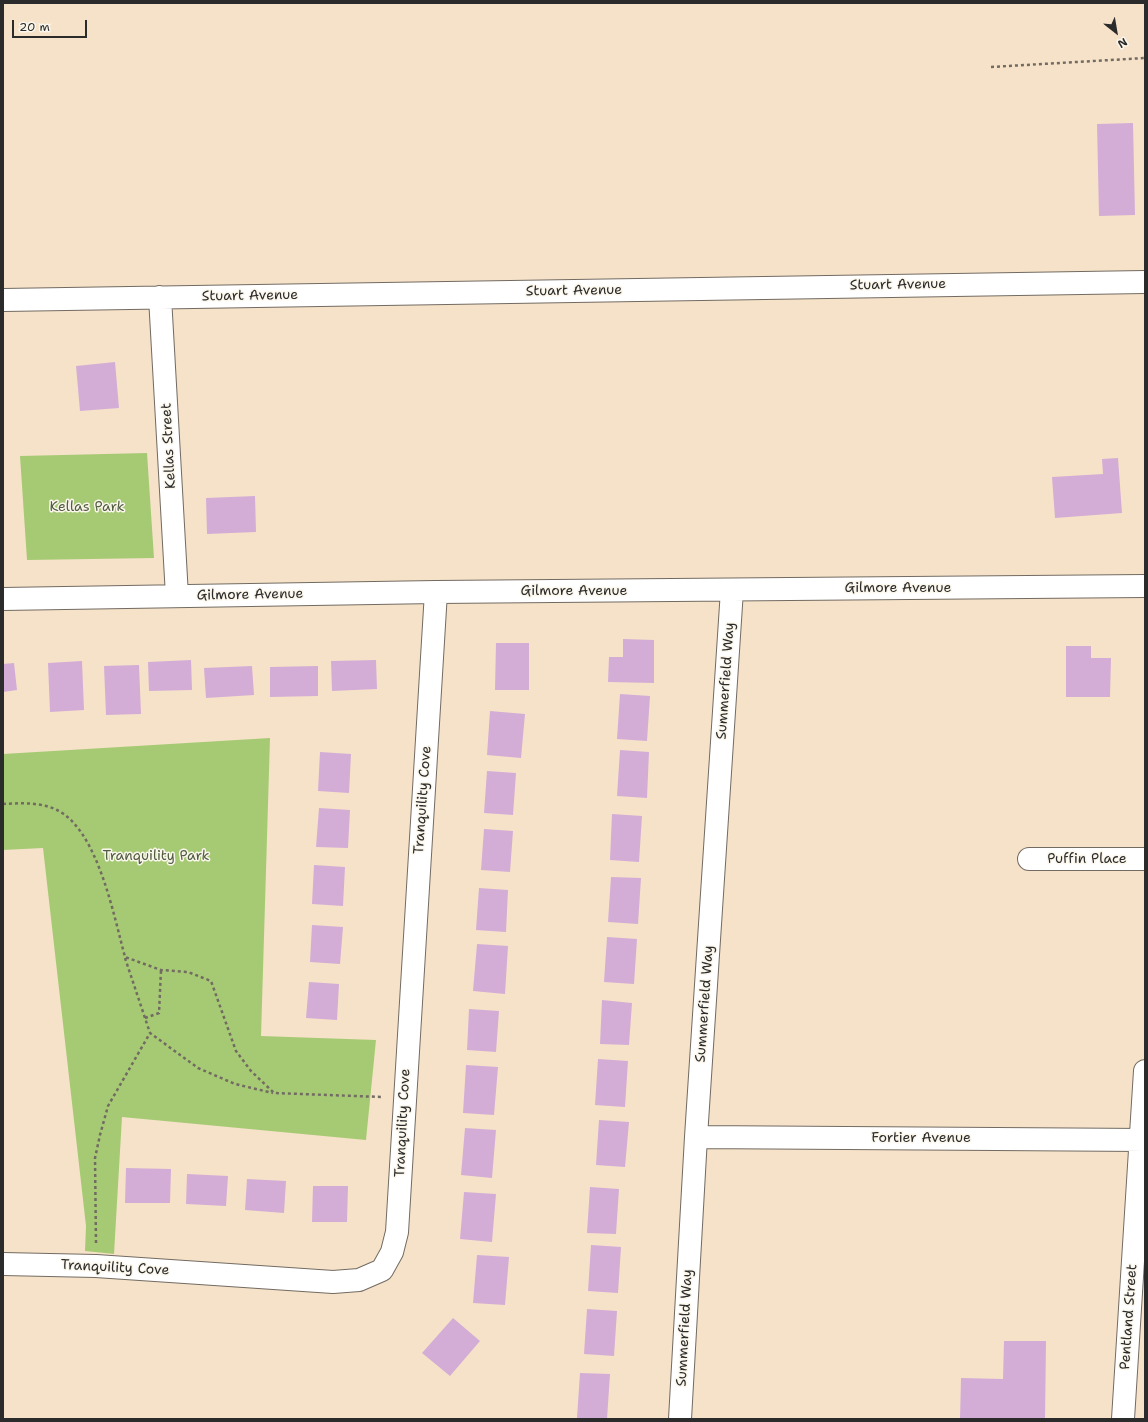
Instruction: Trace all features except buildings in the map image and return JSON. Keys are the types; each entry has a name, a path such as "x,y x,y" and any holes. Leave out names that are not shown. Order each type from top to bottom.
{"street":[{"name":"Stuart Avenue","path":"3,300 1145,282"},
{"name":"Kellas Street","path":"160,297 177,596"},
{"name":"Gilmore Avenue","path":"3,599 436,592 1145,586"},
{"name":"Summerfield Way","path":"680,1419 696,1137 732,590"},
{"name":"Tranquility Cove","path":"3,1264 96,1266 333,1282 359,1280 382,1270 392,1252 397,1232 436,592"},
{"name":"Puffin Place","path":"1028,859 1145,859"},
{"name":"Pentland Street","path":"1123,1419 1138,1288 1145,1071"},
{"name":"Fortier Avenue","path":"696,1137 1143,1140"}],"path":[{"path":"991,67 1145,58"},
{"path":"3,804 30,803 58,810 78,826 92,848 102,876 125,957 150,1033 198,1068 235,1084 274,1093 405,1098"},
{"path":"125,957 161,970 188,972 211,981 236,1051 251,1071 274,1093"},
{"path":"145,1018 159,1013 161,970"},
{"path":"96,1266 95,1158 100,1135 108,1106 150,1033"}],"green space":[{"name":"Kellas Park","path":"147,453 154,558 27,560 20,456"},
{"name":"Tranquility Park","path":"270,738 261,1036 376,1040 366,1140 122,1117 114,1254 85,1251 86,1226 43,848 3,850 3,754"}]}
